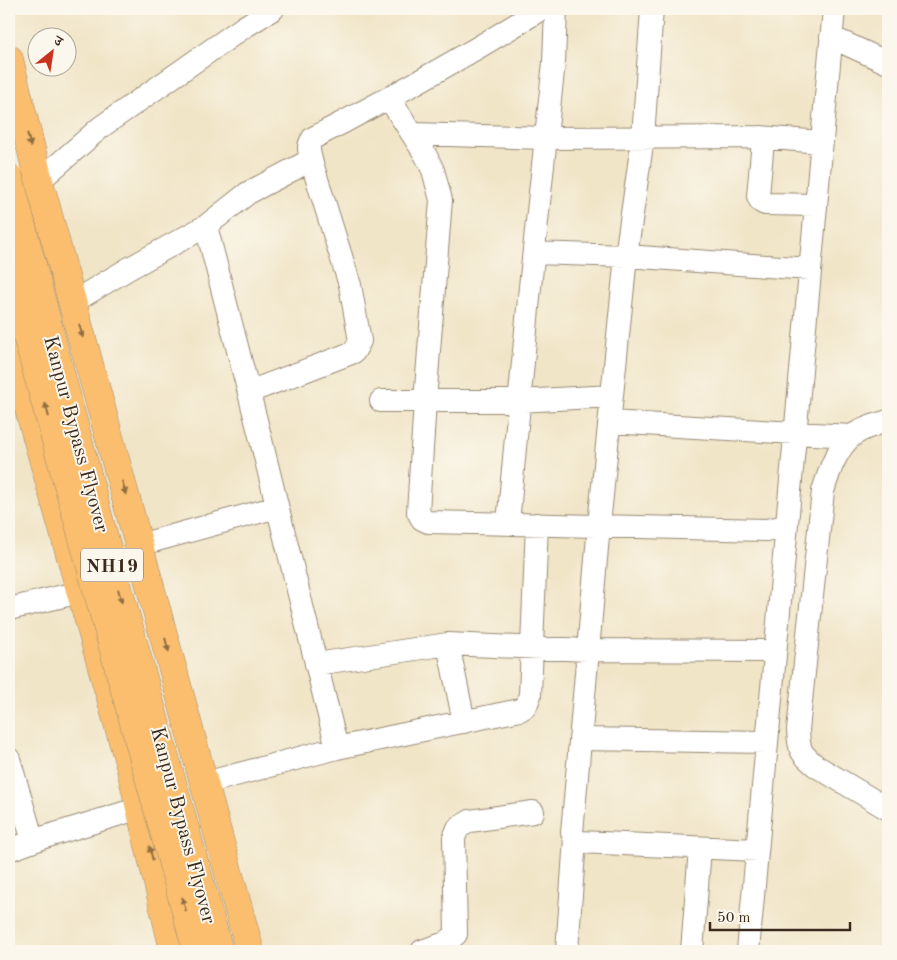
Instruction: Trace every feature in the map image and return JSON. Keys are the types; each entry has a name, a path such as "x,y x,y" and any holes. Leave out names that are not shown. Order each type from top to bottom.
{"main road":[{"path":"9,59 39,180 250,951"},
{"name":"Kanpur Bypass Flyover","path":"9,177 97,512 218,951"},
{"name":"Kanpur Bypass Flyover","path":"9,270 197,951"},
{"path":"9,339 127,757 174,951"}],"street":[{"path":"9,204 101,127 244,27 273,9"},
{"path":"249,392 354,352 360,341 350,285 310,160 308,148 312,138 390,98 540,9"},
{"path":"508,523 554,62 556,9"},
{"path":"567,951 575,839 572,833 599,525 626,256 643,137 652,9"},
{"path":"748,951 834,9"},
{"path":"831,37 888,63"},
{"path":"390,98 425,154 433,170 441,200 418,512 422,519 428,522 766,530 786,526"},
{"path":"412,134 546,138 760,136 822,142"},
{"path":"760,136 763,142 758,196 761,202 764,204 816,205"},
{"path":"72,302 206,226 248,193 310,160"},
{"path":"206,226 337,748"},
{"path":"534,253 626,256 810,269"},
{"path":"9,277 60,255"},
{"path":"381,400 519,401 612,396"},
{"path":"888,421 874,425 852,436 841,449 823,491 798,730 799,747 806,758 816,766 888,809"},
{"path":"610,422 852,436"},
{"path":"139,545 278,507"},
{"path":"205,783 337,748 520,710 526,706 530,694 537,524"},
{"path":"9,609 80,592"},
{"path":"316,664 448,644 588,650 775,651"},
{"path":"448,644 464,722"},
{"path":"581,739 767,742"},
{"path":"9,759 33,841"},
{"path":"9,850 140,808"},
{"path":"422,951 446,943 456,934 454,838 458,828 470,820 534,812"},
{"path":"575,839 580,842 757,850"},
{"path":"692,951 700,848"}]}
